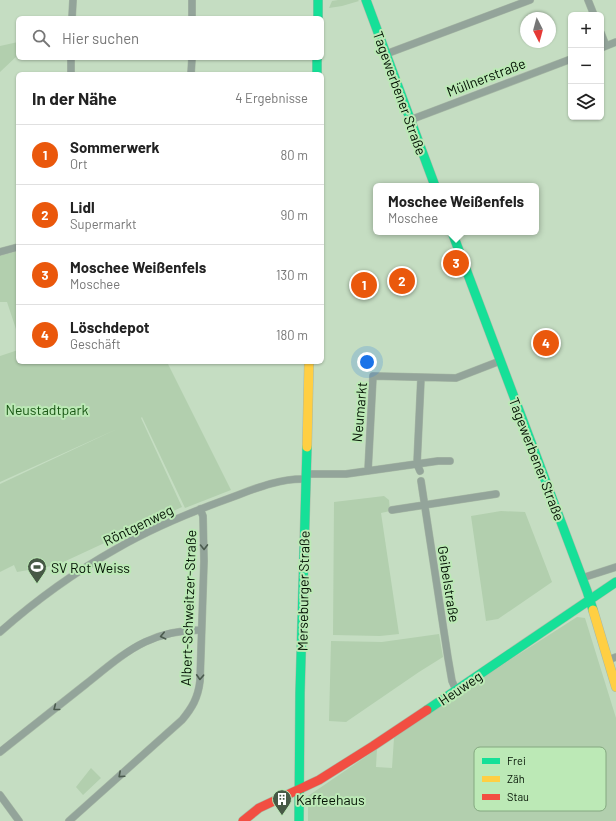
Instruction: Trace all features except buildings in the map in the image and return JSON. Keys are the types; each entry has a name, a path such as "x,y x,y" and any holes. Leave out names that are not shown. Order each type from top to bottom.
{"street":[{"path":"72,16 73,0"},
{"path":"192,0 192,16"},
{"path":"318,0 318,16"},
{"name":"Tagewerbener Straße","path":"366,0 434,183"},
{"path":"386,54 530,0"},
{"path":"588,0 593,12"},
{"path":"604,47 616,42"},
{"path":"71,60 71,72"},
{"path":"191,72 192,60"},
{"path":"317,72 318,60"},
{"name":"Müllnerstraße","path":"410,120 568,60"},
{"name":"Tagewerbener Straße","path":"453,235 612,659 616,687"},
{"path":"0,252 16,248"},
{"name":"Neumarkt","path":"368,471 373,376 456,378 500,361"},
{"name":"Merseburger Straße","path":"299,821 309,364"},
{"path":"418,467 421,378"},
{"name":"Röntgenweg","path":"0,632 18,616 67,580 115,549 200,509 283,480 418,467 438,461 450,461"},
{"name":"Geibelstraße","path":"421,481 448,658 452,681 456,690"},
{"path":"392,510 496,494"},
{"name":"Albert-Schweitzer-Straße","path":"69,821 182,720 194,705 200,681 202,630 204,524 200,509"},
{"path":"582,578 616,567"},
{"name":"Heuweg","path":"243,821 253,812 266,804 319,780 357,756 616,582"},
{"path":"0,752 135,647 163,636 193,630 202,630"},
{"path":"0,795 19,821"}],"green space":[{"path":"332,1 359,1 329,8"},
{"path":"16,42 16,57 0,72 0,46"},
{"path":"16,252 16,329 7,302 0,302 0,256"},
{"name":"Neustadtpark","path":"16,351 16,364 168,364 231,490 185,508 142,417 141,418 182,507 57,565 17,572 14,565 0,572 0,484 117,429 0,482 0,356"},
{"path":"384,496 389,500 390,511 381,513 399,634 380,636 333,635 334,502"},
{"path":"501,511 525,512 552,582 498,619 486,621 471,516"},
{"path":"577,617 585,618 616,718 616,821 308,821 308,796 377,749 376,767 392,768 394,738 437,707"},
{"path":"439,634 443,657 346,722 329,721 331,641 382,642"},
{"path":"91,768 101,778 83,795 76,787"}],"traffic: fast":[{"path":"318,0 318,16"},
{"path":"366,0 434,183"},
{"path":"317,60 317,72"},
{"path":"453,235 593,610"},
{"path":"299,821 300,693 307,447"},
{"path":"427,710 616,582"}],"traffic: slow":[{"path":"307,447 309,364"},
{"path":"593,610 616,687"}],"traffic: jam":[{"path":"243,821 259,808 319,780 427,710"}],"place":[{"name":"Moschee Weißenfels","path":"456,263"},
{"name":"Lidl","path":"402,281"},
{"name":"Sommerwerk","path":"364,285"},
{"name":"Löschdepot","path":"546,343"},
{"name":"SV Rot Weiss","path":"37,584"},
{"name":"Kaffeehaus","path":"282,816"}]}
